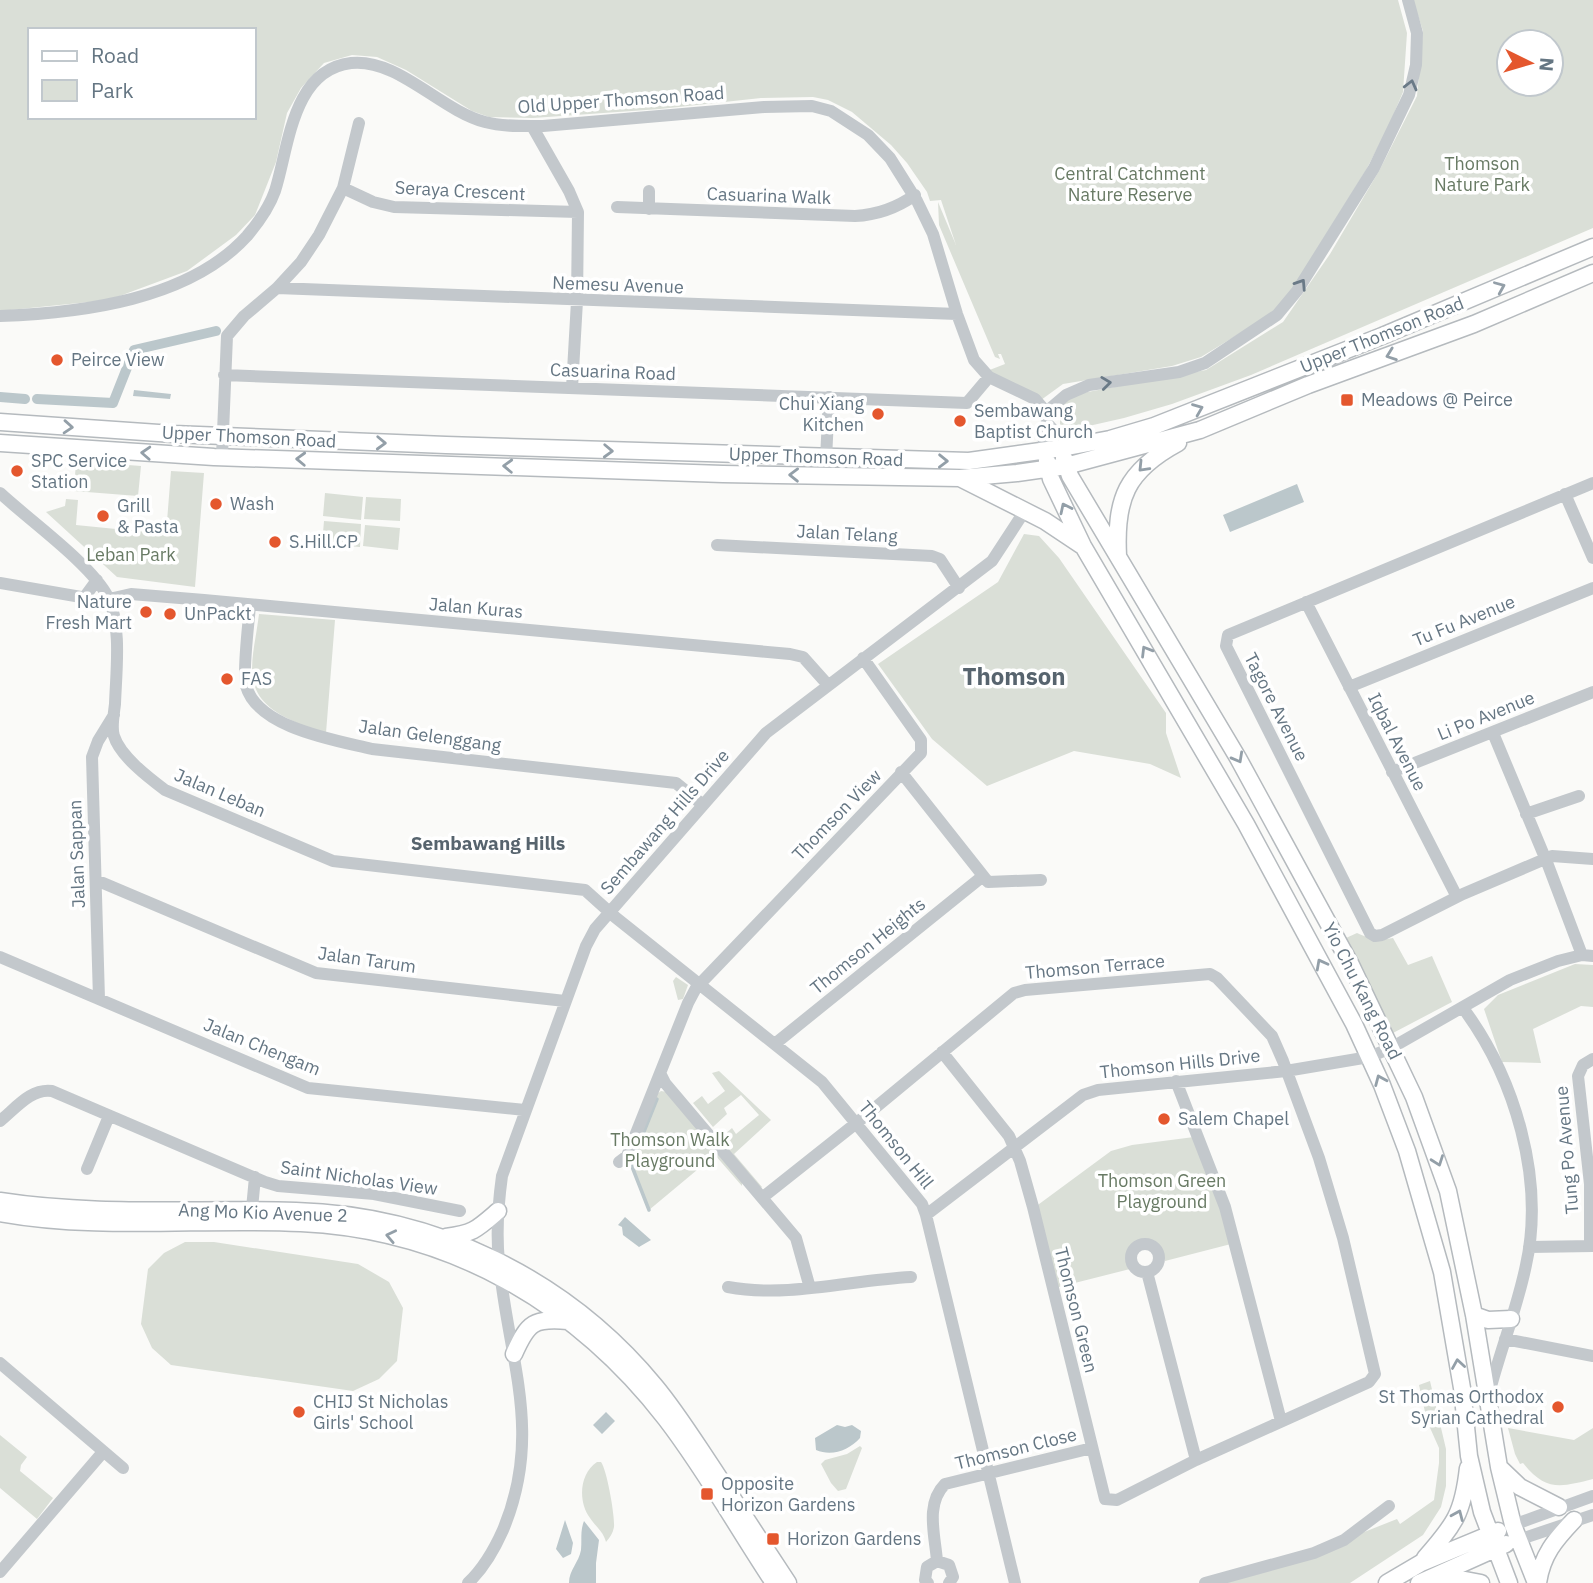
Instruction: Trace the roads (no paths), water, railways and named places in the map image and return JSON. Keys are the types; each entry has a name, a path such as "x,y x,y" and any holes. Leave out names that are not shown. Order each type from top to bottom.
{"main road":[{"name":"Upper Thomson Road","path":"0,422 222,436 826,459 969,461 1054,450 1110,439 1154,426 1394,331 1593,247"},
{"name":"Upper Thomson Road","path":"0,443 222,457 723,474 960,478 1048,469 1200,430 1308,385 1474,324 1593,273"},
{"path":"1118,558 1118,515 1132,479 1156,454 1200,430"},
{"name":"Yio Chu Kang Road","path":"1054,450 1066,466 1245,771 1345,953 1414,1097 1448,1191 1474,1315 1499,1467 1516,1532 1537,1583"},
{"name":"Yio Chu Kang Road","path":"1054,450 1048,469 1051,479 1083,546 1246,824 1369,1056 1408,1151 1442,1272 1460,1376 1469,1456 1482,1512 1509,1583"},
{"path":"723,454 714,459 712,464 714,469 723,474"},
{"path":"960,478 1058,528 1083,546"},
{"path":"1171,647 1180,671 1180,680 1173,696"},
{"name":"Ang Mo Kio Avenue 2","path":"0,1201 50,1207 251,1216 331,1226 398,1238 499,1268 571,1321 628,1375 667,1421 774,1583"},
{"name":"Ang Mo Kio Avenue 2","path":"0,1213 48,1220 251,1216 298,1211 359,1216 417,1228 443,1238 559,1297 606,1335 671,1405 788,1583"},
{"path":"443,1238 476,1231 498,1211"},
{"path":"1474,1315 1481,1319 1511,1320"},
{"path":"514,1354 522,1335 530,1325 545,1319 571,1321"},
{"path":"1421,1563 1457,1519 1464,1499 1469,1456"},
{"path":"1499,1467 1520,1488 1559,1507"},
{"path":"1537,1583 1547,1552 1555,1539 1574,1520"},
{"path":"1387,1583 1421,1563 1516,1532"},
{"path":"1420,1582 1493,1540"},
{"path":"1420,1582 1460,1579 1481,1583"}],"street":[{"path":"1054,450 1043,436 1047,418 1066,395 1089,385 1179,372 1205,363 1277,315 1297,291 1374,168 1409,95 1416,65 1417,33 1408,0"},
{"name":"Old Upper Thomson Road","path":"0,316 51,313 125,301 202,270 246,237 269,206 300,103 312,84 337,66 350,63 373,64 386,68 458,111 485,122 533,126 764,107 812,106 831,111 867,135 890,158 915,195 933,233 974,360 989,377"},
{"path":"222,457 227,336 244,316 277,288 301,262 319,235 343,188 359,123"},
{"path":"533,126 578,212 572,388"},
{"name":"Seraya Crescent","path":"343,188 373,202 394,207 578,212"},
{"path":"649,191 649,209"},
{"name":"Casuarina Walk","path":"617,207 855,216 888,208 915,195"},
{"name":"Nemesu Avenue","path":"277,288 957,314"},
{"name":"Casuarina Road","path":"224,375 967,402 989,377"},
{"path":"989,377 1035,399 1047,418"},
{"path":"826,459 829,397"},
{"name":"Tagore Avenue","path":"1593,483 1228,635 1226,646 1370,933 1375,936 1552,856 1593,859"},
{"name":"Jalan Leban","path":"0,493 97,580 109,599 117,658 114,736 148,777 165,790 334,861 580,888 610,912"},
{"path":"1565,495 1593,558"},
{"name":"Sembawang Hills Drive","path":"522,1429 514,1354 499,1268 498,1211 502,1177 565,1001 595,929 766,733 992,561 1024,512"},
{"name":"Jalan Telang","path":"717,545 932,556 940,559 959,587"},
{"path":"1,587 80,597 86,595 97,580"},
{"name":"Tu Fu Avenue","path":"1349,688 1593,588"},
{"name":"Jalan Kuras","path":"109,599 131,594 790,654 803,657 828,685"},
{"name":"Iqbal Avenue","path":"1306,602 1457,897"},
{"name":"Jalan Gelenggang","path":"250,605 245,686 266,715 280,722 372,749 676,783 703,805"},
{"name":"Thomson View","path":"619,1162 627,1156 688,1003 701,983 921,753 921,740 863,658"},
{"name":"Li Po Avenue","path":"1392,772 1593,692"},
{"name":"Jalan Sappan","path":"99,999 92,757 98,741 114,715"},
{"path":"1493,733 1587,956"},
{"path":"901,772 988,883 1041,880"},
{"path":"1526,814 1579,796"},
{"name":"Thomson Heights","path":"776,1043 983,876"},
{"name":"Jalan Tarum","path":"96,882 316,973 565,1001"},
{"name":"Thomson Hill","path":"610,912 822,1082 922,1204 1015,1583"},
{"name":"Thomson Hills Drive","path":"926,1215 1083,1095 1097,1090 1286,1070 1369,1056 1391,1048 1510,980 1558,961 1587,956"},
{"name":"Jalan Chengam","path":"0,957 308,1088 526,1110"},
{"name":"Thomson Terrace","path":"763,1197 1014,993 1025,989 1210,974 1272,1035 1286,1070"},
{"path":"1463,1008 1491,1051 1515,1111 1531,1183 1526,1266 1487,1402"},
{"name":"Thomson Green","path":"942,1052 1015,1146 1033,1207 1102,1496 1108,1501 1117,1500 1196,1460 1369,1382 1375,1374 1375,1364 1339,1224 1319,1158 1286,1070"},
{"name":"Tung Po Avenue","path":"1529,1247 1592,1246 1590,1184 1578,1076 1583,1065 1593,1059"},
{"path":"661,1075 796,1238 810,1288"},
{"path":"1176,1081 1225,1207 1281,1421"},
{"name":"Saint Nicholas View","path":"0,1121 32,1094 43,1090 52,1091 278,1185 374,1194 460,1210"},
{"path":"87,1169 109,1116"},
{"name":"Saint Nicholas View","path":"251,1216 255,1177"},
{"path":"1147,1272 1196,1460"},
{"path":"728,1287 749,1291 810,1288 911,1278"},
{"path":"1505,1339 1593,1356"},
{"path":"0,1363 123,1468"},
{"path":"457,1583 468,1574 490,1542 505,1507 519,1432 522,1429"},
{"path":"468,1583 496,1545 511,1510 521,1466 524,1434 522,1429"},
{"name":"Thomson Close","path":"937,1561 932,1505 937,1492 945,1485 1091,1448"},
{"path":"0,1572 103,1452"},
{"path":"1516,1532 1559,1507 1593,1496"},
{"path":"1209,1582 1314,1553 1344,1540 1389,1507"},
{"path":"1516,1532 1593,1515"},
{"name":"Thomson Close","path":"928,1583 925,1580 927,1567 937,1561 949,1565 953,1577 949,1583"}],"waterway":[{"path":"37,399 113,403 134,350 216,331"},
{"path":"0,397 25,399"},
{"path":"649,1210 631,1164 657,1099"}],"place":[{"name":"Peirce View","path":"57,360"},
{"name":"Meadows @ Peirce","path":"1347,400"},
{"name":"Chui Xiang Kitchen","path":"878,414"},
{"name":"Sembawang Baptist Church","path":"960,421"},
{"name":"SPC Service Station","path":"17,471"},
{"name":"Wash","path":"216,504"},
{"name":"Grill & Pasta","path":"103,516"},
{"name":"S.Hill.CP","path":"275,542"},
{"name":"Nature Fresh Mart","path":"146,612"},
{"name":"UnPackt","path":"170,614"},
{"name":"FAS","path":"227,679"},
{"name":"Salem Chapel","path":"1164,1119"},
{"name":"St Thomas Orthodox Syrian Cathedral","path":"1558,1407"},
{"name":"CHIJ St Nicholas Girls' School","path":"299,1412"},
{"name":"Opposite Horizon Gardens","path":"707,1494"},
{"name":"Horizon Gardens","path":"773,1539"}],"district":[{"name":"Thomson","path":"1014,677"},
{"name":"Sembawang Hills","path":"488,843"}],"park label":[{"name":"Thomson Nature Park","path":"1482,174"},
{"name":"Central Catchment Nature Reserve","path":"1130,184"},
{"name":"Leban Park","path":"131,555"},
{"name":"Thomson Walk Playground","path":"670,1150"},
{"name":"Thomson Green Playground","path":"1162,1191"}]}
